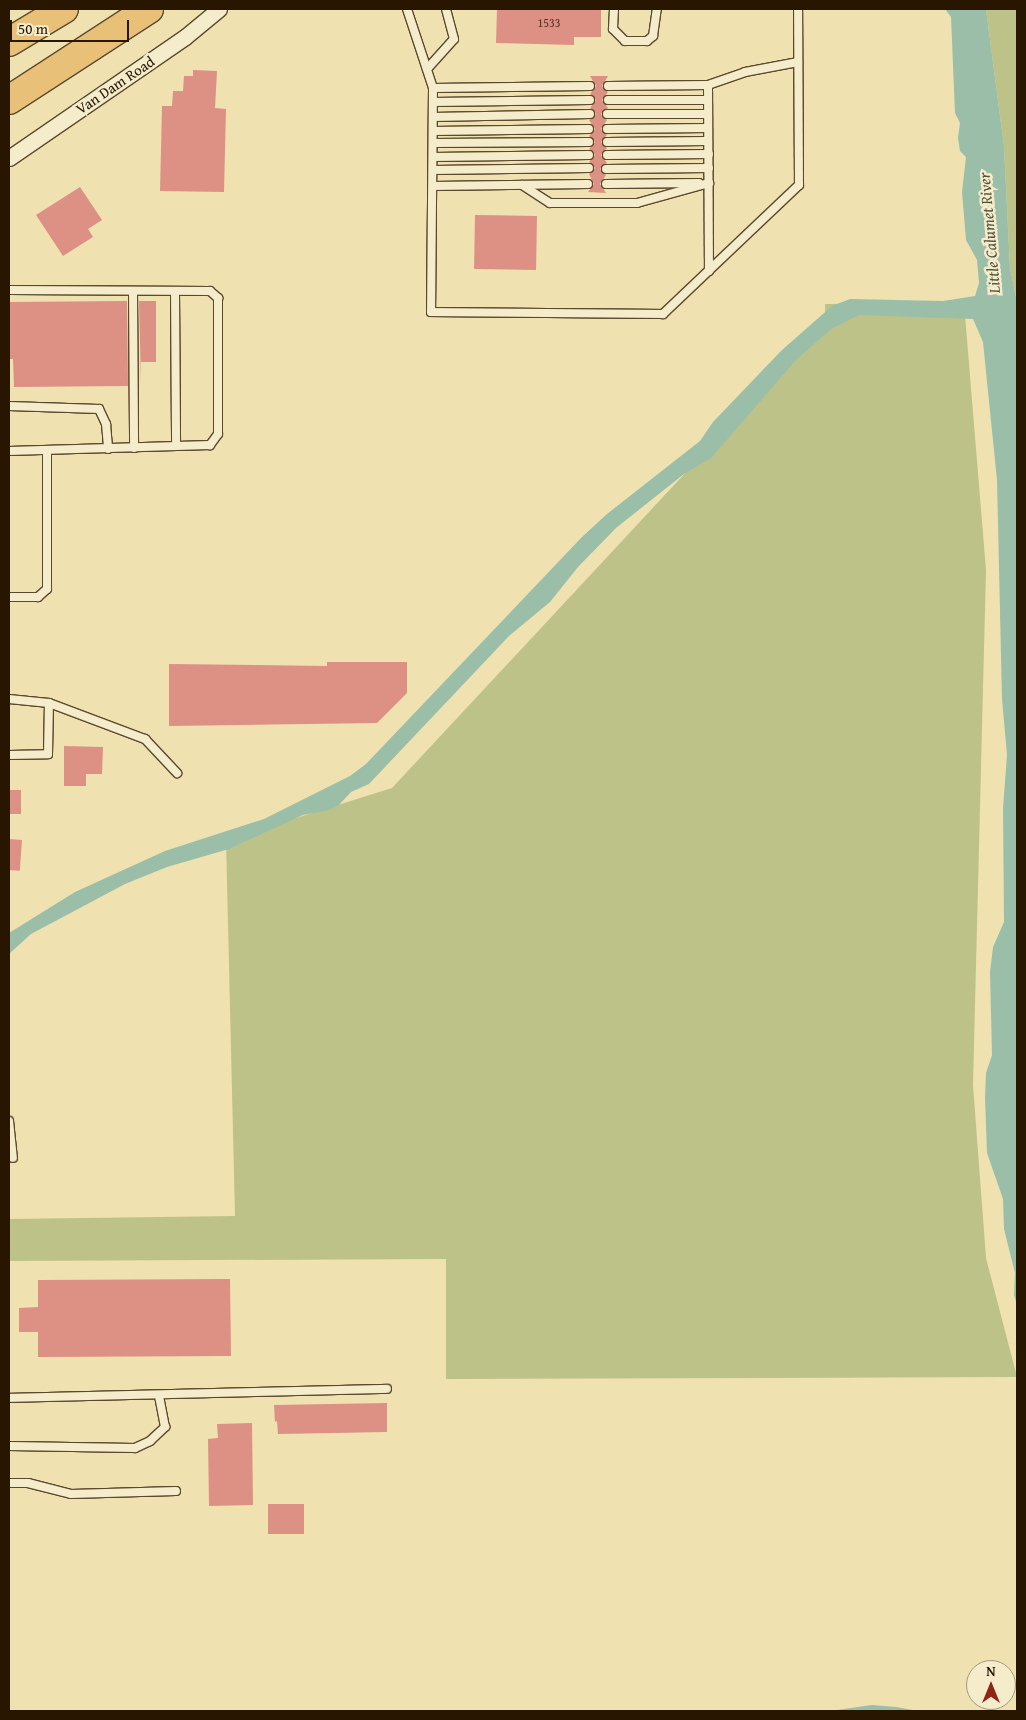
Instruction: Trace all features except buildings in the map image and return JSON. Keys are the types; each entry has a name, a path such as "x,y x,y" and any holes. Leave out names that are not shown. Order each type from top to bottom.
{"highway":[{"path":"9,42 64,9"},
{"path":"9,100 149,9"}],"street":[{"name":"Van Dam Road","path":"9,158 185,36 218,9"}],"lane":[{"path":"407,9 433,88 432,312 663,314 799,185 798,9"},
{"path":"427,69 454,39 446,9"},
{"path":"614,9 613,29 617,36 625,41 647,41 656,30 657,9"},
{"path":"608,86 708,85 745,72 798,62"},
{"path":"708,85 709,271"},
{"path":"433,88 590,86"},
{"path":"433,102 590,100"},
{"path":"608,100 708,100"},
{"path":"433,117 590,114"},
{"path":"607,114 708,114"},
{"path":"607,129 708,128"},
{"path":"433,130 589,129"},
{"path":"607,142 708,141"},
{"path":"433,143 589,142"},
{"path":"607,156 709,154"},
{"path":"433,157 589,156"},
{"path":"433,170 589,168"},
{"path":"606,169 709,168"},
{"path":"606,184 709,183"},
{"path":"522,185 550,203 637,203 709,183"},
{"path":"433,186 588,184"},
{"path":"9,290 210,291 218,298 218,434 210,445 47,452 9,451"},
{"path":"133,290 134,448"},
{"path":"175,291 176,446"},
{"path":"9,406 99,410 106,424 108,449"},
{"path":"9,597 38,597 47,589 47,452"},
{"path":"9,699 49,703 145,739 177,773"},
{"path":"9,755 48,754 49,703"},
{"path":"9,1121 13,1158"},
{"path":"9,1398 159,1396 387,1389"},
{"path":"9,1446 135,1448 150,1441 165,1427 159,1396"},
{"path":"9,1483 28,1483 70,1494 176,1491"}],"green space":[{"path":"986,9 1017,9 1017,302 1010,268 1004,146"},
{"path":"964,303 986,570 973,1085 986,1258 1017,1377 446,1379 446,1259 9,1261 9,1219 235,1216 226,840 392,788 825,323 825,304"}],"water":[{"name":"Little Calumet River","path":"945,9 986,9 1004,146 1010,268 1017,302 1017,1305 1014,1295 1015,1273 1004,1229 1003,1199 987,1153 986,1073 992,1055 990,972 993,947 1004,922 1003,808 1007,755 1002,699 997,480 983,342 973,319 859,315 831,329 796,360 711,458 684,474 616,528 578,567 550,602 509,636 369,784 351,792 338,806 329,810 303,815 229,849 167,867 125,884 31,934 9,954 9,933 75,892 165,851 264,819 350,776 366,764 582,537 607,514 700,441 713,422 782,350 832,306 850,299 943,301 975,296 979,283 977,260 966,240 962,192 966,157 960,151 958,138 960,123 955,113 951,17"},
{"path":"872,1705 896,1707 919,1711 830,1711"}]}
